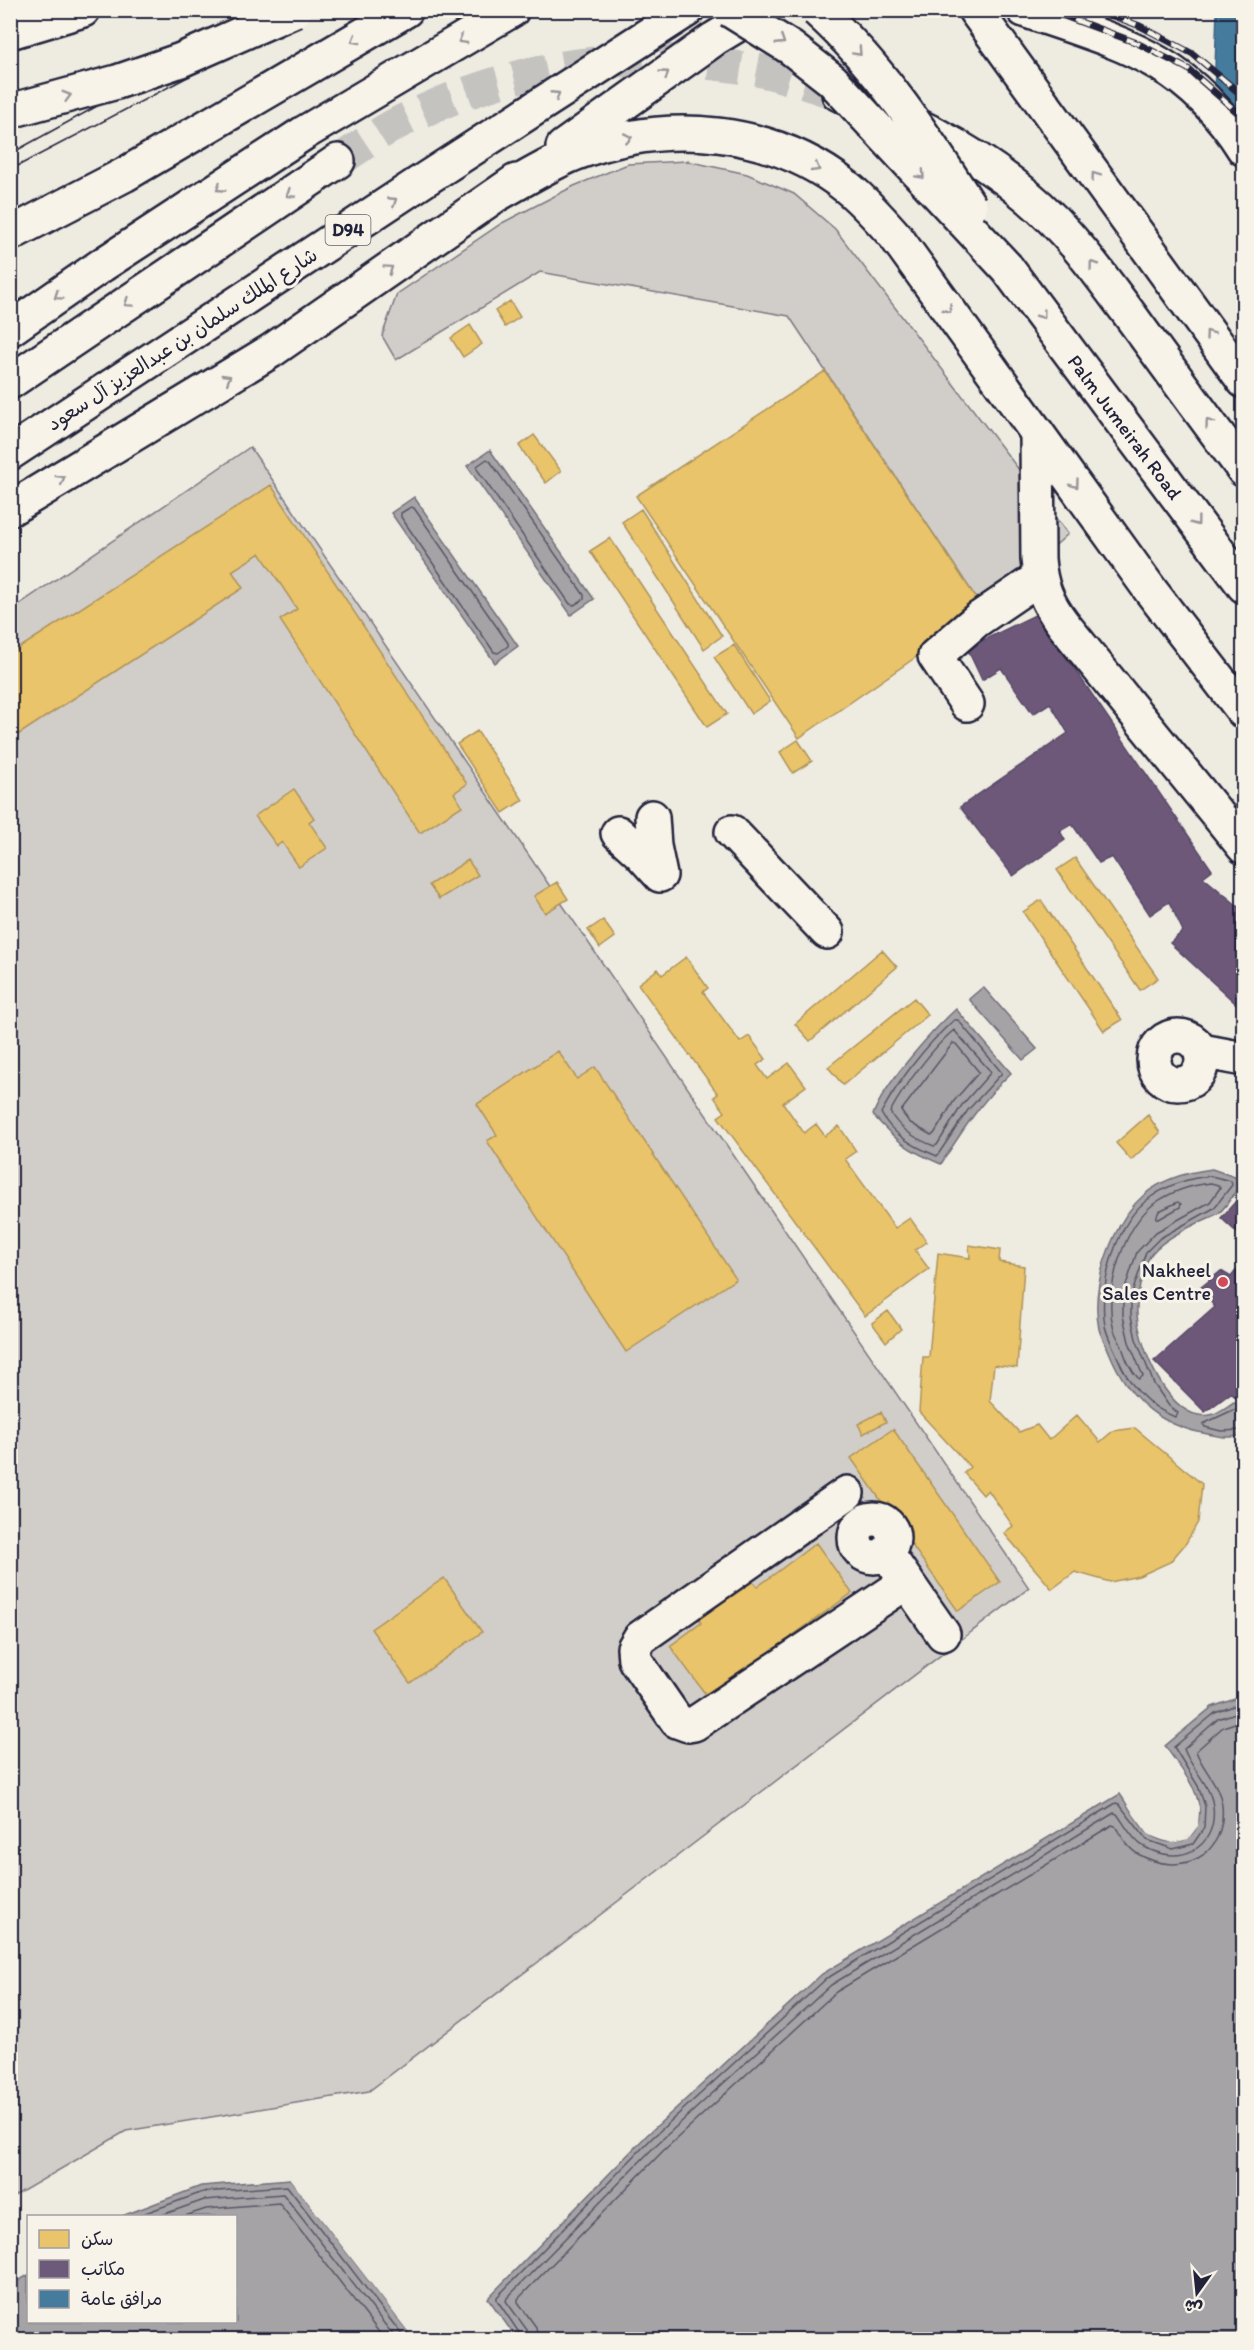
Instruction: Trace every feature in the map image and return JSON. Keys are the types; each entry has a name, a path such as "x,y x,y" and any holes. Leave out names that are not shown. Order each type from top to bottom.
{"main road":[{"path":"10,32 83,10"},
{"path":"10,111 117,82 181,60 295,10"},
{"path":"10,234 124,175 406,10"},
{"path":"10,329 102,265 304,133 512,10"},
{"name":"شارع الملك سلمان بن عبدالعزيز آل سعود","path":"10,453 687,10"},
{"path":"730,10 791,48 831,80 1007,268"},
{"path":"10,509 271,351 498,194 714,39 762,10"},
{"path":"817,10 875,69 911,115 1007,268"},
{"path":"975,10 1244,381"},
{"path":"1024,10 1131,48 1158,62 1205,99 1225,121 1244,149"},
{"path":"836,93 877,107 927,129 993,169 1028,196 1089,259 1244,470"},
{"path":"498,194 578,152 611,141 681,132 717,134 751,141 785,152 817,168 846,187 881,219 896,237 1151,591 1244,712"},
{"path":"10,382 338,161"},
{"path":"10,252 124,175"},
{"name":"Palm Jumeirah Road","path":"1007,268 1244,586"},
{"path":"1037,433 1040,577 1044,594 1058,617 1244,847"},
{"path":"968,704 935,656 977,620 1040,577"},
{"path":"618,833 660,875 654,846 652,817"},
{"path":"732,832 827,932"},
{"path":"1201,1051 1244,1059"},
{"path":"847,1493 640,1638 634,1648 635,1660 677,1721 688,1725 694,1724 907,1582"},
{"path":"887,1553 944,1634"}],"shaded area":[{"path":"687,161 747,174 794,194 835,229 1068,534 984,610 789,316 540,272 396,360 382,336 397,294 502,223 574,186 628,164"},
{"path":"250,447 1029,1588 369,2091 126,2131 11,2198 11,610"}],"water":[{"path":"490,450 594,599 571,615 467,466"},
{"path":"414,497 518,646 495,663 391,513"},
{"path":"983,987 1037,1049 1023,1060 969,999"},
{"path":"956,1009 1011,1073 982,1105 941,1164 904,1144 873,1115 898,1074 922,1044"},
{"path":"1212,1169 1243,1180 1219,1213 1165,1241 1150,1256 1142,1276 1137,1300 1137,1314 1143,1344 1150,1362 1169,1395 1182,1407 1195,1414 1210,1415 1234,1402 1243,1409 1243,1435 1232,1437 1215,1436 1182,1427 1155,1414 1144,1405 1117,1369 1100,1332 1097,1318 1099,1283 1105,1260 1122,1221 1130,1210 1151,1189 1167,1181 1185,1174"},
{"path":"1243,1696 1243,2339 517,2339 488,2298 647,2135 822,1974 1120,1794 1138,1822 1150,1835 1169,1842 1185,1839 1197,1827 1199,1807 1195,1791 1165,1746 1212,1707"},
{"path":"290,2179 414,2339 11,2339 10,2286 27,2276 27,2323 237,2323 237,2215 125,2215 201,2186"}],"pier":[{"path":"1163,1744 1193,1789 1199,1807 1198,1826 1188,1839 1173,1843 1149,1835 1120,1791 1151,1832 1173,1840 1187,1837 1195,1825 1196,1807 1190,1790 1162,1748"},
{"path":"290,2176 358,2263 417,2340 290,2179"}],"building: سكن":[{"path":"510,301 520,317 505,327 495,311"},
{"path":"470,325 482,344 463,357 451,338"},
{"path":"825,371 984,610 799,738 636,496"},
{"path":"534,435 561,471 546,483 519,446"},
{"path":"271,485 467,784 454,793 462,806 420,833 280,620 297,609 260,553 232,571 243,588 10,740 10,654"},
{"path":"641,509 722,636 704,649 622,522"},
{"path":"610,538 727,714 707,727 590,551"},
{"path":"734,645 770,701 751,714 714,657"},
{"path":"477,731 523,800 503,813 457,744"},
{"path":"798,740 812,761 793,773 780,752"},
{"path":"294,789 314,818 309,822 327,848 299,867 282,842 277,846 255,816"},
{"path":"1075,858 1158,978 1140,990 1057,870"},
{"path":"468,860 478,875 439,899 429,885"},
{"path":"557,882 568,899 545,913 534,896"},
{"path":"1041,900 1122,1020 1104,1031 1023,912"},
{"path":"603,920 615,937 600,948 588,930"},
{"path":"882,950 897,967 810,1041 795,1024"},
{"path":"686,957 708,988 703,992 740,1042 749,1036 766,1059 757,1065 767,1079 789,1063 806,1086 783,1103 804,1133 816,1124 825,1136 839,1126 856,1151 845,1159 895,1228 910,1218 927,1242 915,1250 929,1269 865,1316 718,1117 725,1112 714,1097 718,1094 638,984 658,969 662,975"},
{"path":"914,998 928,1015 843,1085 828,1067"},
{"path":"558,1051 577,1079 595,1067 736,1279 626,1352 487,1141 497,1135 477,1104"},
{"path":"1148,1115 1160,1133 1131,1160 1116,1143"},
{"path":"969,1245 1000,1250 999,1262 1024,1266 1017,1368 994,1365 990,1401 1019,1432 1037,1425 1049,1440 1077,1415 1100,1442 1113,1431 1135,1428 1202,1484 1198,1522 1186,1543 1170,1562 1139,1576 1110,1582 1075,1572 1052,1589 1004,1533 1013,1526 988,1490 983,1495 964,1473 970,1467 919,1412 923,1357 929,1357 938,1253 970,1258"},
{"path":"888,1311 901,1329 886,1342 872,1323"},
{"path":"881,1412 886,1422 863,1434 858,1424"},
{"path":"893,1429 1000,1582 958,1611 851,1458"},
{"path":"816,1543 852,1593 792,1636 799,1646 709,1699 670,1646 701,1623 696,1615 749,1577 757,1587"},
{"path":"444,1578 482,1632 410,1683 371,1629"}],"building: مكاتب":[{"path":"1037,614 1212,870 1203,877 1244,911 1244,1011 1170,943 1183,931 1169,902 1150,915 1112,857 1099,863 1072,824 1060,831 1065,840 1013,876 960,807 1068,733 1050,703 1033,714 1001,668 982,680 967,648"},
{"path":"1244,1192 1244,1239 1221,1218"},
{"path":"1244,1260 1244,1405 1231,1393 1205,1412 1154,1361 1215,1307 1200,1288 1221,1271 1231,1277"}],"building: مرافق عامة":[{"path":"1217,10 1244,10 1244,171 1213,128"}],"tunnel":[{"path":"338,161 395,124 448,100 492,84 579,65 668,60 714,64 771,73 836,93"}],"tram line":[{"path":"10,154 272,10"},
{"path":"10,170 266,36 310,10"}],"railway":[{"path":"1048,10 1137,43 1188,69 1244,118"},
{"path":"1097,10 1140,26 1193,54 1244,97"}],"place":[{"name":"Nakheel Sales Centre","path":"1223,1282"}]}
